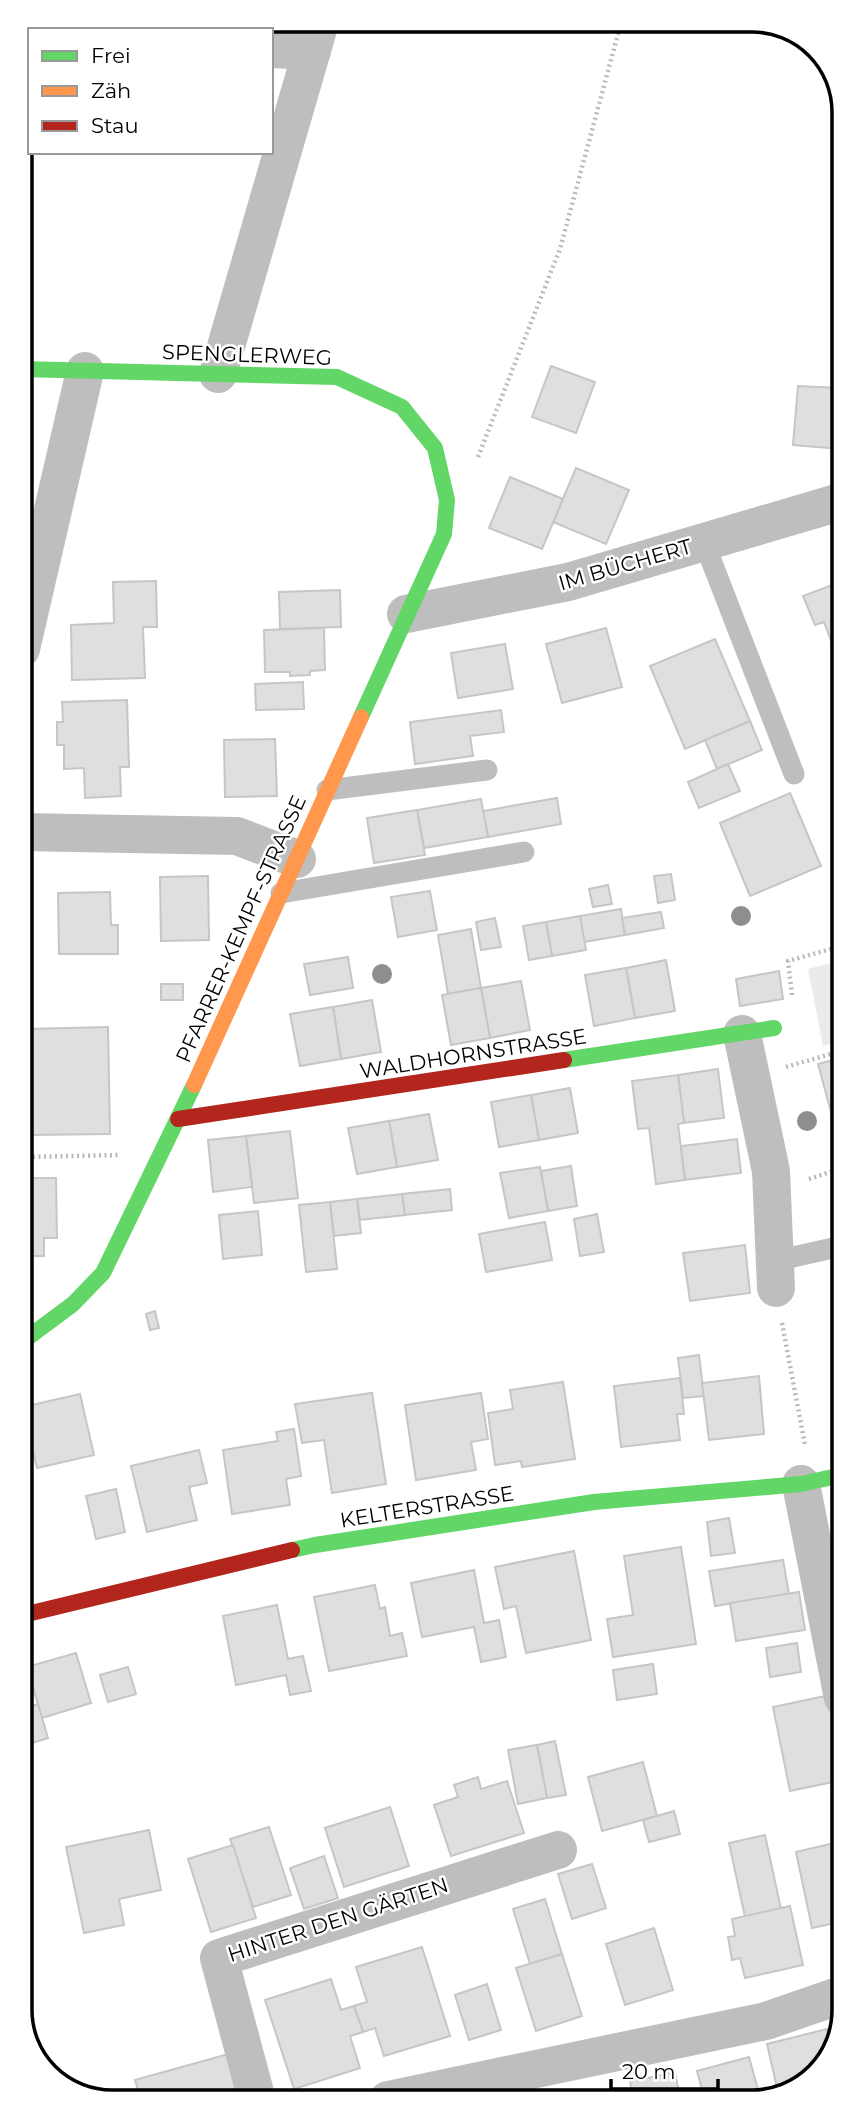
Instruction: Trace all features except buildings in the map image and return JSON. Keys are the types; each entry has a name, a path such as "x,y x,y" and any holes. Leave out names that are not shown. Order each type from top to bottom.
{"street":[{"path":"273,49 316,35"},
{"path":"218,374 316,35"},
{"name":"SPENGLERWEG","path":"32,369 337,377 402,407 435,449 447,500"},
{"path":"32,601 85,371"},
{"name":"PFARRER-KEMPF-STRASSE","path":"32,1335 73,1304 103,1273 178,1119 444,534 447,500"},
{"name":"IM BÜCHERT","path":"406,614 568,582 832,504"},
{"path":"32,832 237,836 296,859"},
{"path":"758,1031 751,1076 771,1171 775,1274"},
{"name":"WALDHORNSTRASSE","path":"178,1119 758,1031"},
{"name":"KELTERSTRASSE","path":"32,1613 314,1545 594,1502 801,1484 832,1477"},
{"path":"801,1484 832,1642"},
{"name":"HINTER DEN GÄRTEN","path":"254,2089 219,1958 558,1850"},
{"path":"438,2090 766,2021 832,1998"}],"lane":[{"path":"704,542 794,774"},
{"path":"327,790 487,770"},
{"path":"281,893 524,852"},
{"path":"775,1274 832,1250"}],"path":[{"path":"447,500 471,473 560,249 618,32"},
{"path":"793,995 788,961 832,949"},
{"path":"751,1076 832,1054"},
{"path":"32,1157 131,1154 158,1161"},
{"path":"775,1274 805,1445 801,1484"}],"shaded area":[{"path":"832,962 832,1044 823,1046 808,969"}],"traffic: fast":[{"path":"32,369 337,377 402,407 435,448 447,500 444,534 361,717"},
{"path":"564,1060 774,1028"},
{"path":"32,1335 73,1304 103,1273 194,1085"},
{"path":"292,1550 594,1502 801,1484 832,1477"}],"traffic: slow":[{"path":"194,1085 361,717"}],"traffic: jam":[{"path":"178,1119 564,1060"},
{"path":"32,1613 292,1550"}]}
